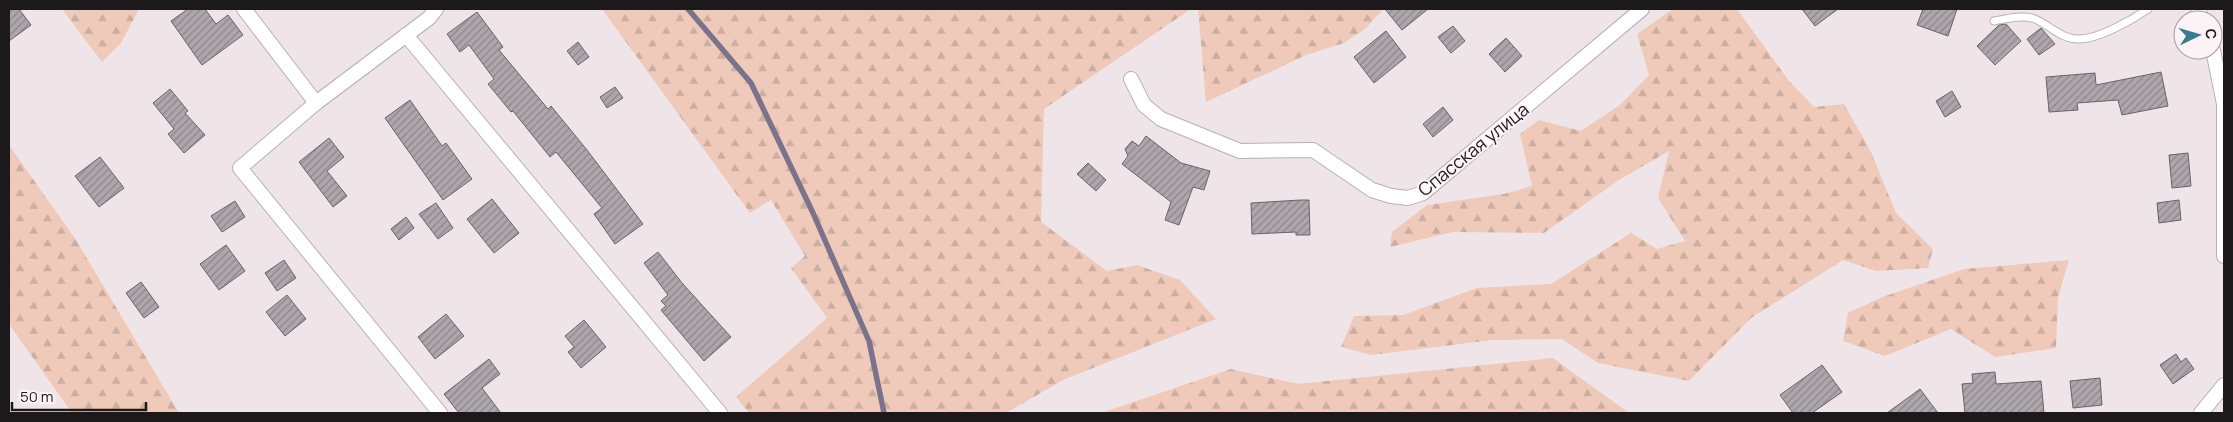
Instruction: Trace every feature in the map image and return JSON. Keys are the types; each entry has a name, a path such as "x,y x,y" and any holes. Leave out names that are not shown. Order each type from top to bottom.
{"street":[{"path":"244,9 316,103"},
{"path":"436,9 429,18 316,103 240,168 440,413"},
{"name":"Спасская улица","path":"1131,79 1144,104 1161,119 1240,151 1313,150 1372,190 1391,196 1408,198 1423,193 1642,9"},
{"path":"406,35 720,413"},
{"path":"2215,60 2224,104 2224,256"},
{"path":"2201,413 2224,384"}],"lane":[{"path":"1994,22 2025,17 2034,19 2064,36 2077,39 2091,37 2135,18 2148,9"}],"green space":[{"path":"62,9 139,9 121,43 102,62"},
{"path":"602,9 1191,9 1044,109 1041,222 1107,271 1137,265 1180,280 1216,319 1063,380 1006,413 749,413 736,397 827,318 791,268 805,256 771,200 750,213"},
{"path":"1198,9 1379,9 1382,11 1365,29 1344,43 1306,55 1206,102"},
{"path":"1673,9 1737,9 1789,81 1814,107 1844,104 1871,152 1896,213 1933,249 1928,268 1876,271 1843,260 1751,318 1689,381 1598,363 1562,339 1493,340 1371,355 1341,347 1354,316 1403,315 1477,288 1551,284 1631,233 1657,249 1685,241 1658,198 1669,151 1619,180 1544,233 1453,232 1390,247 1392,232 1427,205 1504,194 1532,186 1520,134 1539,120 1581,131 1620,105 1649,75 1637,34"},
{"path":"9,145 76,240 179,413 72,413 9,324"},
{"path":"2069,260 2058,297 2056,348 1995,357 1951,329 1885,356 1843,341 1848,313 1880,298 1964,269"},
{"path":"1553,358 1629,413 1101,413 1231,369 1298,384"}],"building":[{"path":"9,9 19,9 31,25 9,41"},
{"path":"188,9 205,9 216,24 228,15 243,35 202,65 171,21"},
{"path":"1385,9 1428,9 1402,30"},
{"path":"1802,9 1838,9 1815,26"},
{"path":"1923,9 1957,9 1948,36 1917,25"},
{"path":"477,12 503,47 499,50 548,109 551,106 643,224 615,244 594,214 602,208 556,152 550,157 513,111 511,112 488,84 494,79 469,45 460,52 447,34"},
{"path":"2006,24 2021,41 1995,65 1977,46 1999,25"},
{"path":"1453,26 1465,41 1451,53 1438,37"},
{"path":"2041,28 2055,44 2039,55 2027,39"},
{"path":"1386,31 1406,57 1374,83 1354,57"},
{"path":"1506,38 1522,56 1505,72 1489,54"},
{"path":"578,42 589,57 578,65 567,51"},
{"path":"2161,72 2168,106 2122,115 2118,100 2077,103 2078,110 2049,112 2046,77 2095,73 2096,85"},
{"path":"615,87 623,98 607,108 600,97"},
{"path":"170,89 188,111 185,113 205,135 184,153 168,134 174,129 153,103"},
{"path":"1952,91 1961,107 1945,117 1936,101"},
{"path":"410,100 442,146 446,143 472,179 443,200 385,118"},
{"path":"1443,107 1453,120 1433,137 1423,124"},
{"path":"1146,136 1181,163 1210,171 1204,190 1193,187 1179,225 1165,220 1171,202 1122,164 1128,156 1125,149 1132,141 1139,146"},
{"path":"329,138 344,157 327,171 347,196 333,207 299,162"},
{"path":"2188,153 2191,186 2172,188 2169,155"},
{"path":"100,157 124,188 99,207 75,176"},
{"path":"1088,163 1106,180 1096,191 1077,174"},
{"path":"492,199 519,233 494,253 467,219"},
{"path":"1309,200 1310,235 1296,235 1296,232 1252,234 1251,203"},
{"path":"2179,200 2181,220 2159,223 2157,203"},
{"path":"235,201 245,217 222,232 211,216"},
{"path":"436,203 453,228 438,239 419,214"},
{"path":"406,217 414,228 399,240 391,229"},
{"path":"226,245 245,271 219,290 200,264"},
{"path":"658,252 682,283 731,337 704,361 661,310 666,306 661,301 668,295 644,263"},
{"path":"284,260 296,278 277,291 265,273"},
{"path":"141,282 159,307 144,318 126,293"},
{"path":"287,295 306,319 285,336 266,312"},
{"path":"446,314 464,336 435,359 418,337"},
{"path":"584,320 606,347 581,368 568,352 574,347 565,336"},
{"path":"2176,354 2181,362 2186,358 2194,369 2173,384 2160,365"},
{"path":"489,359 500,374 482,388 501,413 459,413 444,394"},
{"path":"1822,365 1842,392 1812,413 1793,413 1780,395"},
{"path":"1995,372 1996,384 2041,381 2044,413 1965,413 1962,384 1973,383 1972,374"},
{"path":"2100,378 2102,405 2073,408 2070,381"},
{"path":"1920,389 1938,413 1887,413"}],"waterway":[{"path":"688,9 751,83 813,213 869,341 884,413"}]}
